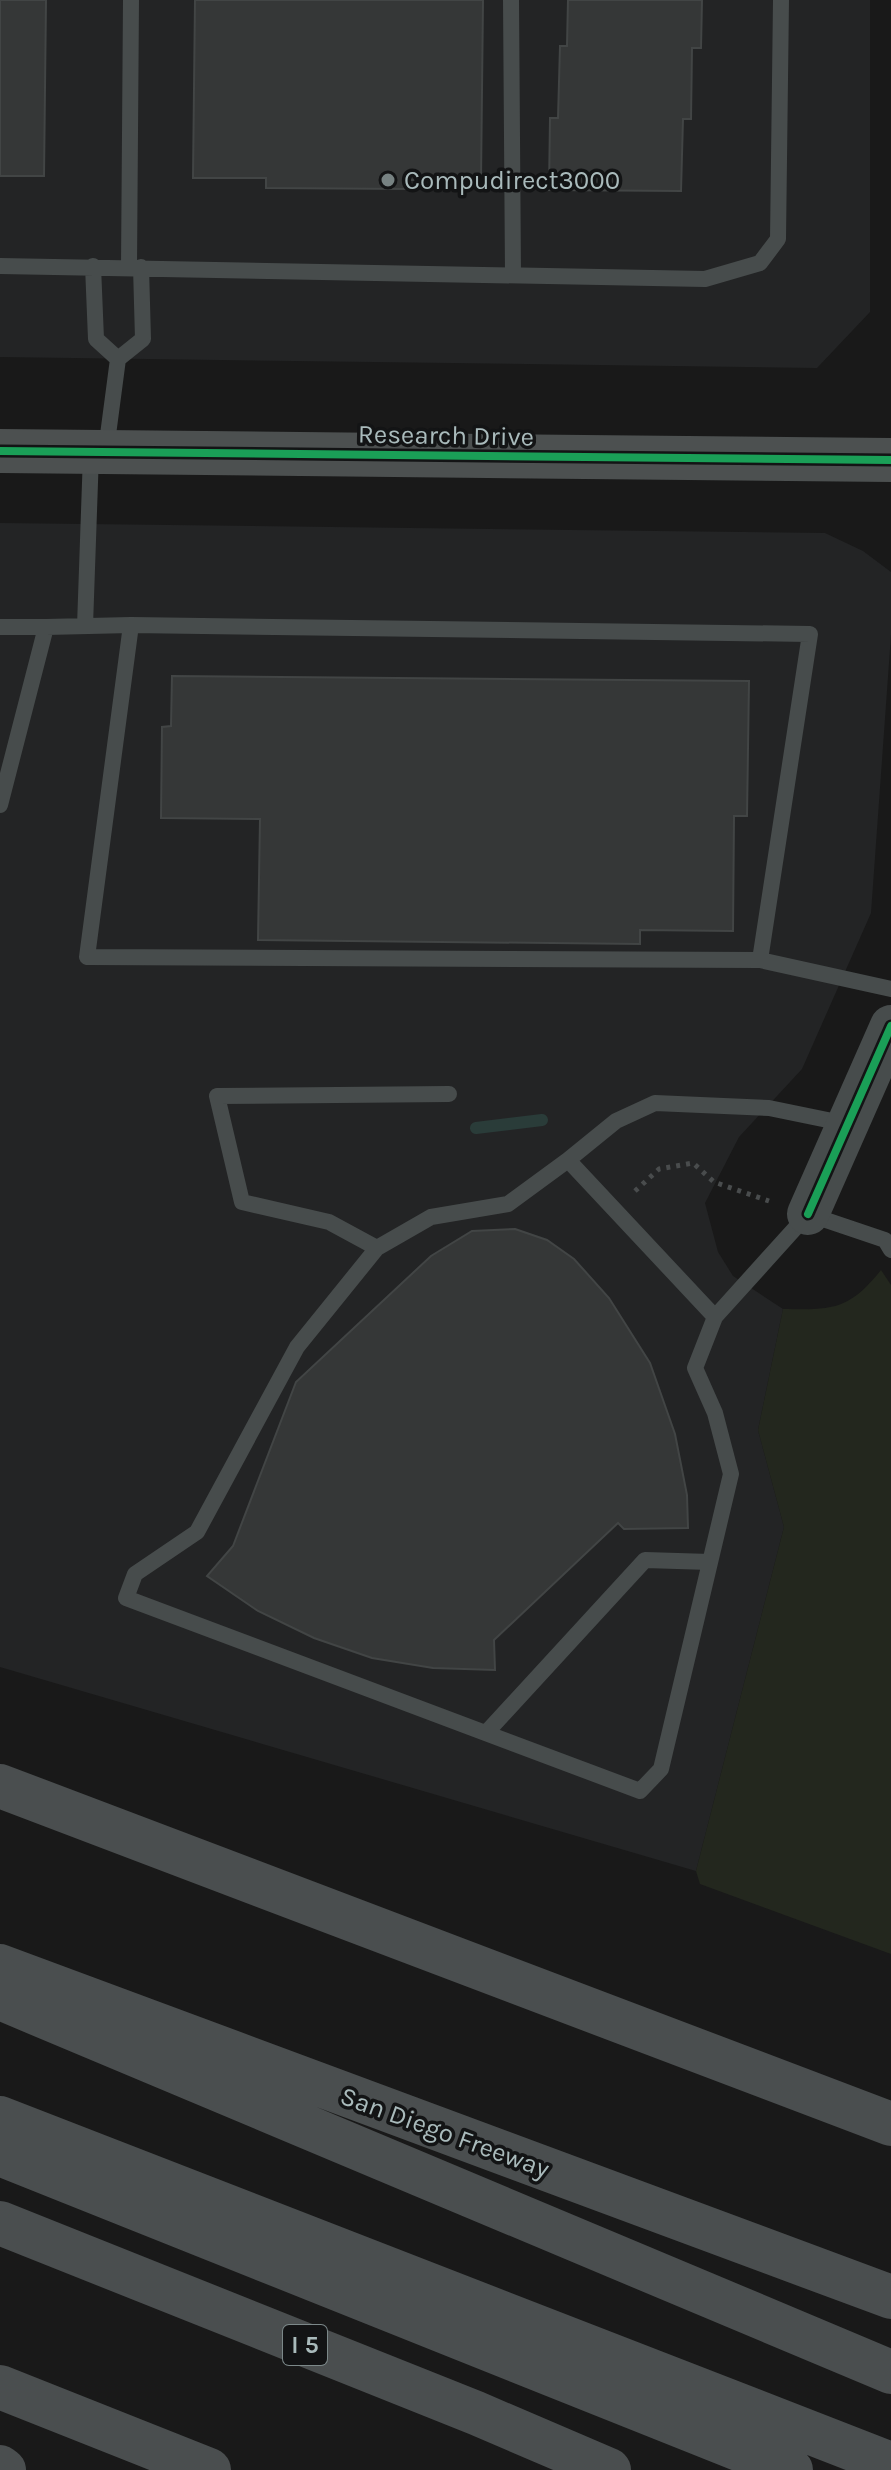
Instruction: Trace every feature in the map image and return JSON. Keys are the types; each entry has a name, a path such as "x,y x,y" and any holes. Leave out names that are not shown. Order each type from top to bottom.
{"highway":[{"path":"0,1786 891,2124"},
{"name":"San Diego Freeway","path":"0,1966 891,2297"},
{"path":"0,1998 891,2372"},
{"path":"0,2118 891,2464"},
{"path":"0,2154 791,2470"},
{"name":"I 5","path":"0,2223 476,2413 609,2470"},
{"path":"0,2387 209,2470"}],"main road":[{"name":"Research Drive","path":"0,451 891,460"}],"street":[{"path":"808,1214 891,1026"}],"lane":[{"path":"85,626 99,452 118,359 143,339 135,267 131,0"},
{"path":"511,0 513,275"},
{"path":"0,266 705,279 760,263 778,239 781,0"},
{"path":"93,266 96,339 118,359"},
{"path":"131,625 87,957 760,960 891,989"},
{"path":"0,627 131,625 810,634 760,960"},
{"path":"0,805 46,627"},
{"path":"377,1248 329,1222 242,1202 217,1096 449,1094"},
{"path":"849,1124 769,1108 655,1103 616,1121 508,1204 431,1217 377,1248 297,1347 197,1532 135,1574 126,1598 640,1791 661,1769 731,1474 715,1413 695,1368 715,1317 808,1214 885,1240 891,1250"},
{"path":"568,1160 715,1317"},
{"path":"486,1733 645,1560 710,1562"}],"path":[{"path":"613,1211 659,1169 693,1163 714,1182 808,1214"}],"shaded area":[{"path":"0,0 870,0 870,312 817,368 0,357"},
{"path":"0,523 825,533 863,551 891,572 891,635 871,913 802,1069 739,1137 705,1203 718,1252 733,1276 783,1309 758,1430 784,1527 696,1871 0,1667"},
{"path":"881,1270 891,1285 891,1954 700,1884 696,1871 784,1527 758,1430 783,1309 839,1305 859,1293"}],"building":[{"path":"0,0 46,0 44,176 0,176"},
{"path":"195,0 483,0 481,180 408,180 408,189 266,188 266,178 193,178"},
{"path":"568,0 702,0 701,48 692,48 691,119 683,119 681,191 549,190 550,118 558,118 560,46 567,46"},
{"path":"172,676 749,681 747,816 734,816 733,931 640,930 640,944 258,940 260,819 161,818 162,727 171,726"},
{"path":"515,1229 547,1240 574,1259 609,1298 650,1363 675,1434 687,1495 688,1528 624,1529 618,1523 494,1640 495,1670 433,1668 372,1658 314,1638 258,1611 207,1576 233,1546 296,1382 431,1256 472,1231"}],"waterway":[{"path":"476,1128 542,1120"}],"cycle path":[{"path":"0,451 891,460"},
{"path":"808,1214 891,1026"}],"place":[{"name":"Compudirect3000","path":"388,180"}]}
